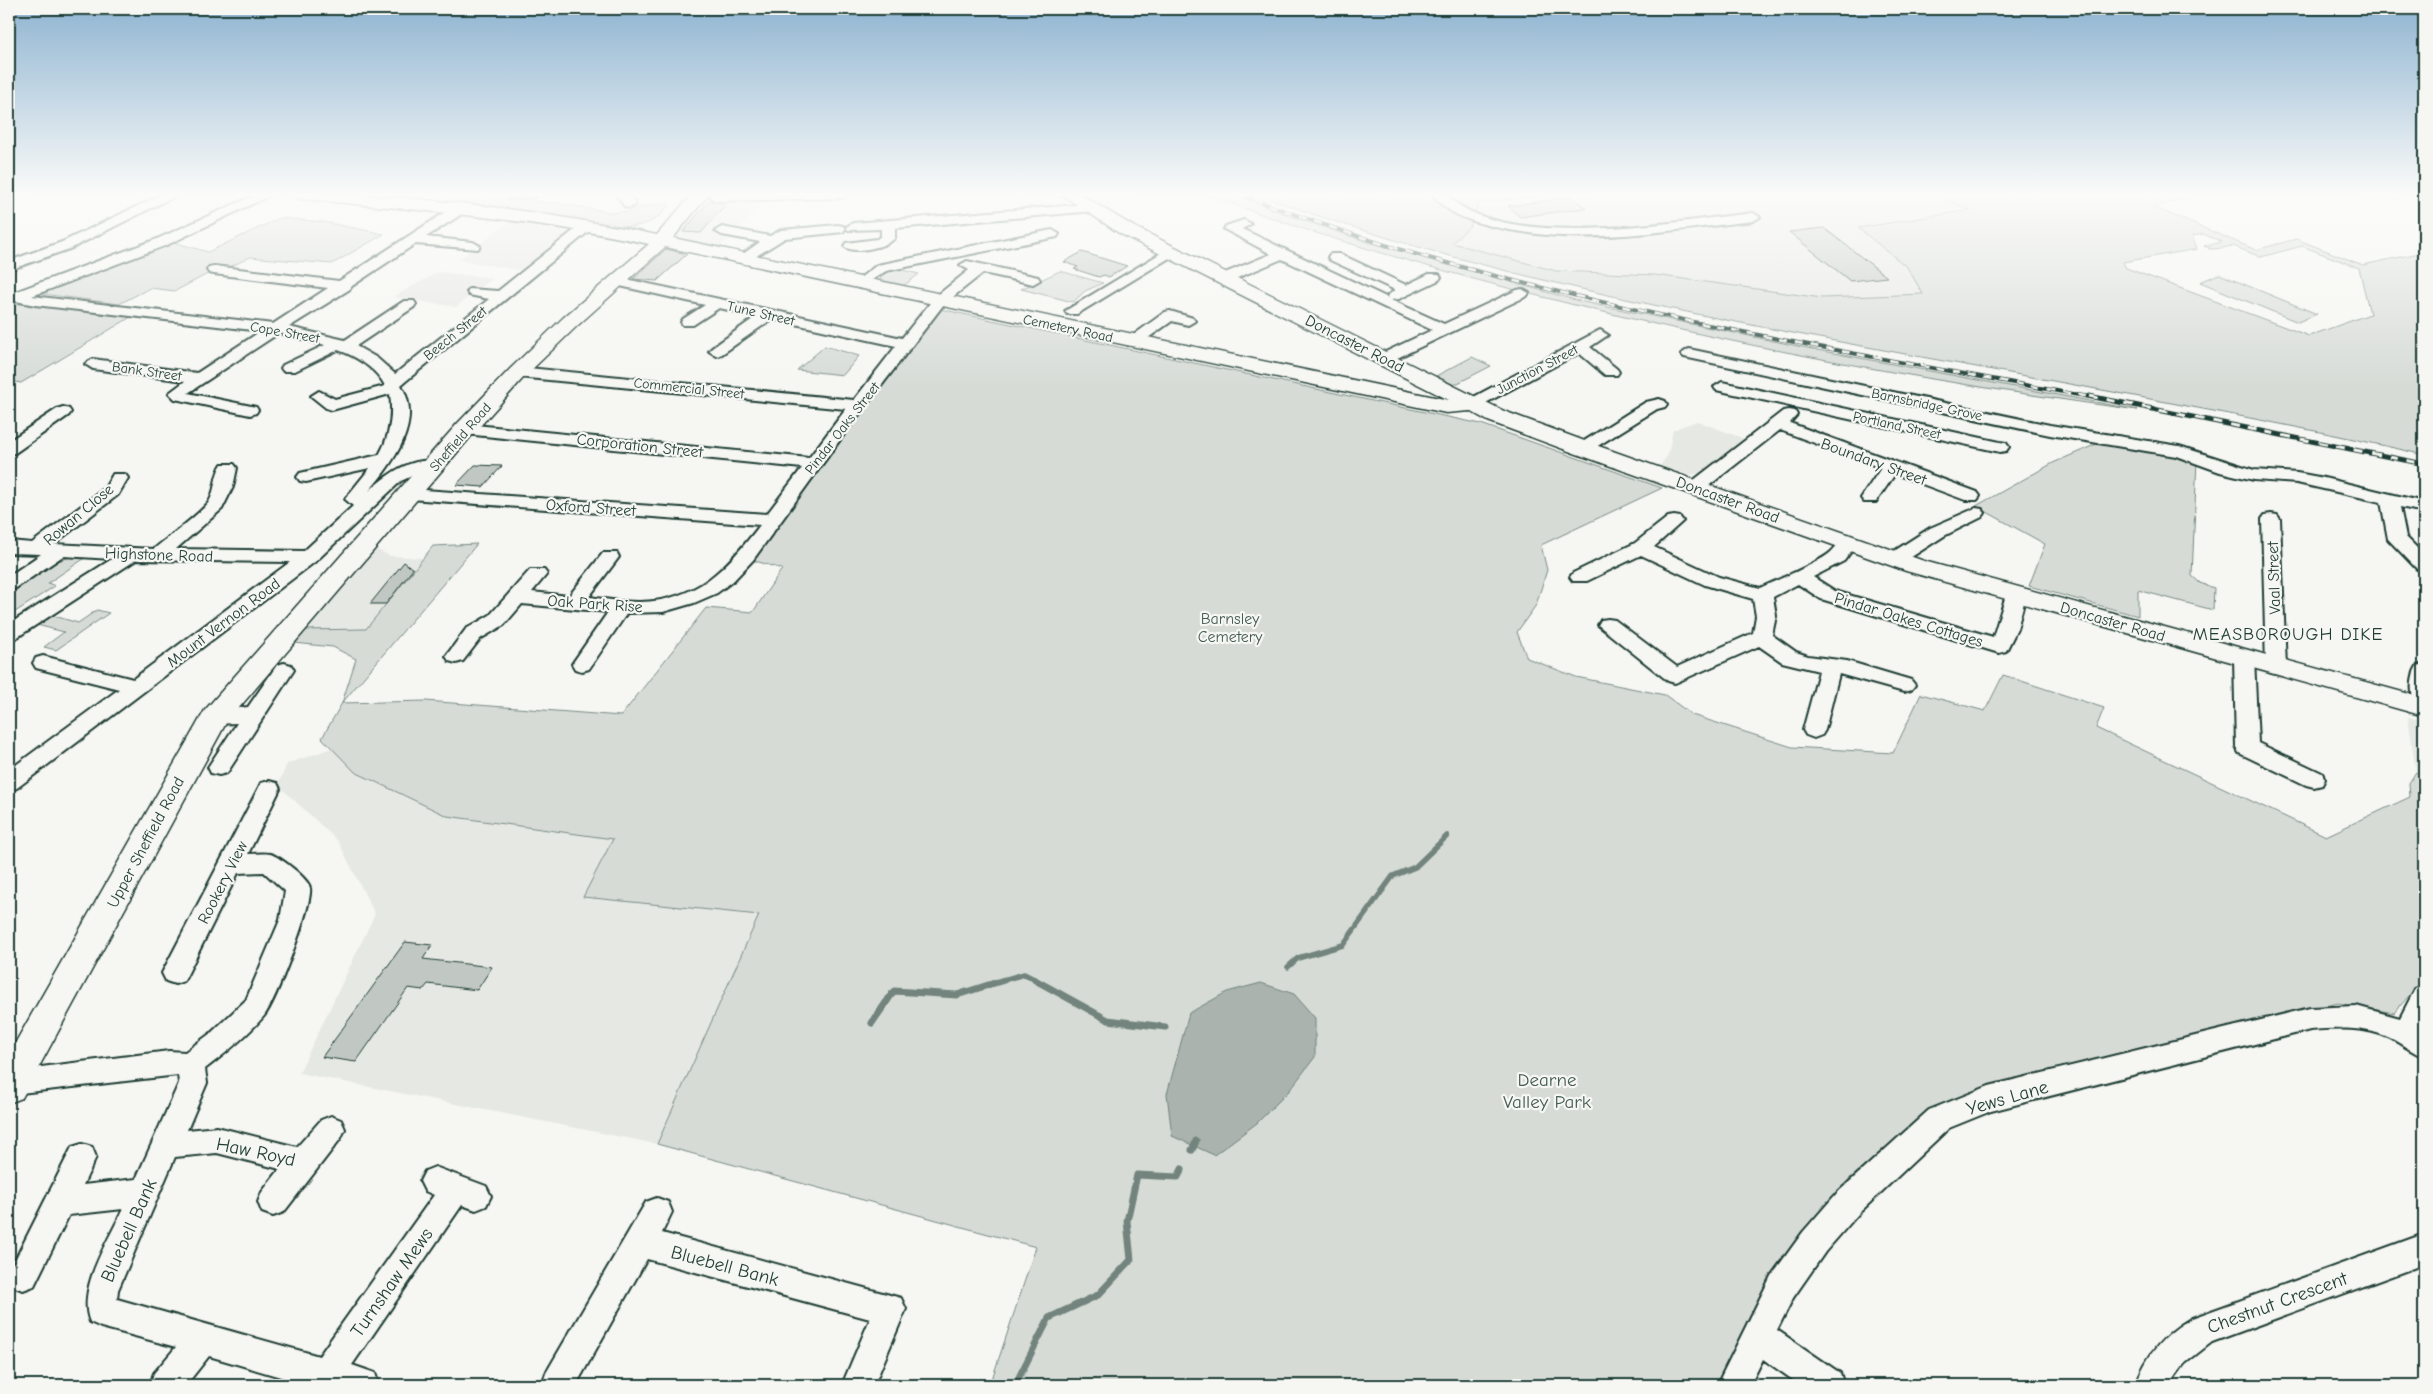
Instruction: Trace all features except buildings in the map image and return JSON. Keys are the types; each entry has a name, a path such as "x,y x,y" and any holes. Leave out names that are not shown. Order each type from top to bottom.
{"highway":[{"name":"Sheffield Road","path":"304,613 518,372 543,346 638,259"},
{"name":"Cemetery Road","path":"745,259 1133,342 1439,399 1460,407 1474,403"},
{"name":"Doncaster Road","path":"1186,259 1385,358 1439,399"},
{"path":"1439,399 1496,416"},
{"name":"Doncaster Road","path":"1474,403 1496,416 1582,448 1895,559 2424,707"},
{"name":"Upper Sheffield Road","path":"10,1084 215,718 304,613"}],"street":[{"path":"14,265 31,259"},
{"path":"13,298 117,259"},
{"path":"250,410 181,396 177,393 385,259"},
{"name":"Beech Street","path":"394,386 547,259"},
{"path":"859,284 882,268 925,259"},
{"path":"943,259 1033,280"},
{"path":"1072,311 1157,259"},
{"path":"1225,278 1270,259"},
{"path":"1293,259 1444,330"},
{"path":"1310,267 1328,259"},
{"path":"1349,259 1406,290"},
{"path":"14,265 37,273 56,283"},
{"name":"Pindar Oaks Street","path":"746,556 939,301 980,268"},
{"path":"214,270 344,286"},
{"name":"Tune Street","path":"621,276 717,303 906,344"},
{"path":"1382,301 1434,277"},
{"path":"474,292 501,296"},
{"path":"1385,358 1522,293"},
{"name":"Cope Street","path":"13,298 279,328 314,335 343,344 378,365 394,386 399,399 401,419 393,446 386,459 354,499 368,504"},
{"path":"688,322 717,303"},
{"path":"289,368 343,344 409,304"},
{"path":"746,350 722,348 768,315"},
{"path":"1133,342 1170,315 1188,321"},
{"name":"Junction Street","path":"1474,403 1600,335"},
{"path":"1580,346 1611,372"},
{"name":"Barnsbridge Grove","path":"1700,353 2050,430 2154,455 2196,455 2226,468 2254,475 2297,478 2424,507"},
{"name":"Bank Street","path":"93,364 201,378"},
{"name":"Commercial Street","path":"518,372 859,405"},
{"path":"319,396 332,405 394,386"},
{"name":"Portland Street","path":"1722,387 2000,447"},
{"path":"1582,448 1652,405 1659,404"},
{"path":"1696,487 1778,424 1791,413 1795,404"},
{"path":"9,449 63,412"},
{"name":"Boundary Street","path":"1778,424 1891,467 1974,505 1895,559"},
{"name":"Corporation Street","path":"466,429 532,434 814,464"},
{"path":"306,477 326,466 386,459"},
{"name":"Mount Vernon Road","path":"9,782 309,557 401,474 412,469 436,466"},
{"path":"1870,498 1891,467"},
{"path":"158,554 216,505 224,487 228,468"},
{"name":"Rowan Close","path":"36,549 112,491 119,478"},
{"name":"Oxford Street","path":"410,494 772,520"},
{"path":"2389,499 2397,539 2424,565"},
{"name":"Vaal Street","path":"2271,520 2276,667"},
{"path":"1580,577 1642,548 1657,539 1674,521"},
{"path":"1642,548 1712,581 1762,595 1837,557 1850,542"},
{"name":"Highstone Road","path":"9,547 132,554 309,557"},
{"path":"9,584 58,550"},
{"path":"9,634 132,554"},
{"name":"Oak Park Rise","path":"518,598 621,608 663,606 687,599 710,588 726,577 746,556"},
{"path":"574,604 610,557"},
{"name":"Oak Park Rise","path":"456,656 473,634 497,620 518,598 536,574"},
{"name":"Pindar Oakes Cottages","path":"1800,577 1828,595 2000,646 2007,629 2016,594"},
{"path":"1608,626 1676,676 1761,637 1767,627 1767,611 1762,595"},
{"path":"582,664 621,608"},
{"path":"1761,637 1789,657 1806,663 1847,668 1904,684"},
{"path":"2244,658 2247,747 2314,779"},
{"path":"43,663 137,687"},
{"path":"1814,730 1831,666"},
{"path":"219,768 284,670"},
{"path":"2424,670 2422,677 2424,701"},
{"path":"215,718 254,714"},
{"name":"Rookery View","path":"175,973 232,864 268,789"},
{"path":"10,1084 169,1063 190,1064 221,1041 256,1007 292,920 298,888 269,863 232,864"},
{"path":"2416,1039 2424,997"},
{"name":"Yews Lane","path":"1733,1385 1759,1337 1782,1287 1814,1242 1848,1203 1939,1119 1989,1099 2310,1019 2337,1015 2364,1018 2416,1039"},
{"name":"Bluebell Bank","path":"190,1064 193,1083 102,1290 101,1311 203,1338 362,1385"},
{"name":"Haw Royd","path":"166,1145 217,1140 303,1162 331,1128"},
{"path":"23,1275 82,1157"},
{"path":"273,1202 303,1162"},
{"name":"Turnshaw Mews","path":"326,1374 455,1189"},
{"path":"60,1202 145,1192"},
{"path":"558,1385 657,1212"},
{"name":"Bluebell Bank","path":"640,1242 890,1310 858,1385"},
{"name":"Chestnut Crescent","path":"2152,1385 2166,1358 2191,1336 2203,1329 2424,1249"},
{"path":"1759,1337 1828,1385"},
{"path":"166,1385 203,1338"}],"shaded area":[{"path":"459,259 540,259 525,271 458,260"},
{"path":"1512,259 1897,259 1907,267 1925,294 1822,298 1655,275 1556,271"},
{"path":"438,272 493,278 456,307 393,297"},
{"path":"1697,421 1747,440 1704,473 1687,475 1660,466 1668,455 1673,430"},
{"path":"371,547 390,556 423,558 366,629 299,630"},
{"path":"2408,717 2424,721 2424,775 2416,772"},
{"path":"332,748 355,772 447,816 613,839 583,897 759,915 657,1144 299,1073 375,914 338,841 278,785 287,764"},
{"path":"1261,983 1294,994 1315,1018 1315,1057 1289,1091 1257,1123 1214,1155 1172,1136 1167,1094 1189,1013 1227,992"}],"green space":[{"path":"128,259 246,259 226,269 221,267 175,291 150,288 119,304 43,294 45,291"},
{"path":"274,259 341,259 332,264"},
{"path":"1404,259 1428,259 1579,301 1817,350 2138,410 1934,379 1732,341 1631,319"},
{"path":"1462,259 1512,259 1556,271 1655,275 1822,298 1923,294 1907,267 1897,259 2140,259 2123,262 2126,268 2309,336 2370,314 2359,268 2336,259 2348,259 2363,265 2391,259 2424,259 2424,455 2349,438 2131,395 1700,315 1550,282"},
{"path":"893,268 919,274 902,287 880,280 882,274"},
{"path":"1060,271 1103,283 1085,291 1073,302 1021,289"},
{"path":"2219,274 2317,314 2298,322 2200,282"},
{"path":"20,304 131,317 21,383 9,381 9,305"},
{"name":"Dearne Valley Park","path":"940,309 1481,424 1662,488 1541,545 1547,570 1536,605 1517,632 1527,658 1576,677 1665,695 1692,715 1792,747 1893,753 1921,694 1985,711 2003,675 2104,708 2096,728 2326,836 2410,797 2409,783 2416,772 2424,775 2424,982 2419,984 2394,1013 2338,1003 2037,1073 1930,1112 1849,1179 1766,1291 1716,1385 990,1385 1036,1247 657,1144 759,915 583,897 613,839 447,816 355,772 322,738 342,703 426,701 621,716 706,608 753,612 782,569 752,560"},
{"path":"825,346 859,356 843,375 797,370"},
{"path":"1472,357 1491,366 1454,385 1436,376"},
{"path":"2099,443 2181,454 2197,460 2192,576 2200,583 2214,588 2213,610 2138,590 2138,616 2029,586 2045,544 1976,506 2053,463"},
{"path":"477,544 342,703 356,659 333,647 294,643 303,630 366,629 433,546"},
{"path":"71,557 85,558 48,583 55,586 9,616 9,609 11,607 9,606 9,590 54,562"},
{"path":"97,610 109,613 56,650 44,647 64,632 37,625 51,615 78,623"}],"waterway":[{"path":"1288,967 1298,958 1343,945 1393,876 1415,867 1447,836"},
{"path":"1000,981 1024,974 1038,981"},
{"path":"872,1023 894,991 957,995 1004,980"},
{"path":"1035,980 1108,1020 1165,1027"},
{"name":"MEASBOROUGH DIKE","path":"1192,1150 1196,1141"},
{"name":"MEASBOROUGH DIKE","path":"1015,1385 1049,1318 1098,1295 1131,1260 1127,1221 1137,1175 1178,1177 1182,1169"}],"railway":[{"path":"1434,259 1537,286 1695,322 1855,354 2095,398"},
{"path":"2089,396 2424,464"}],"district":[{"name":"MEASBOROUGH DIKE","path":"2288,634"}],"park label":[{"name":"Barnsley Cemetery","path":"1230,627"}]}
